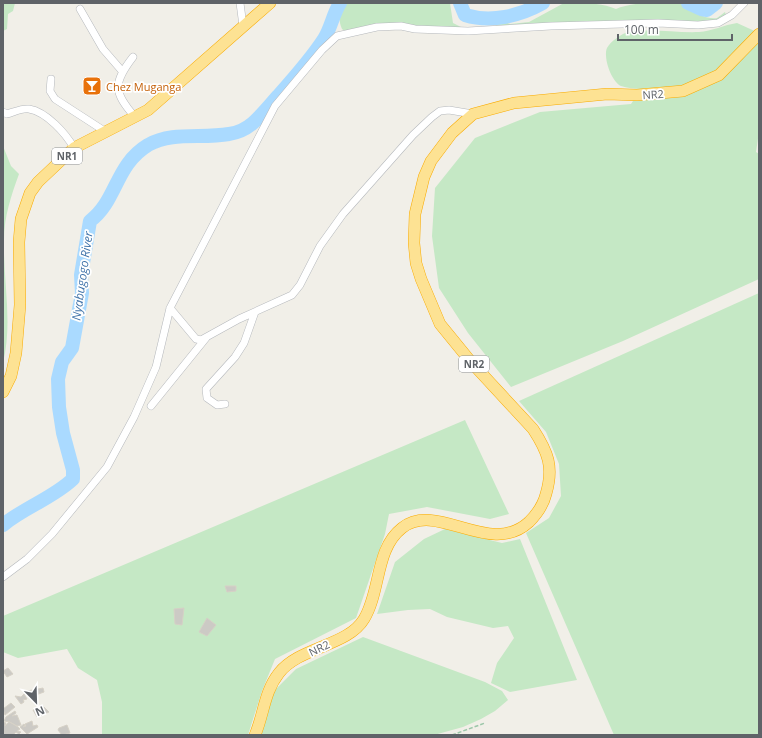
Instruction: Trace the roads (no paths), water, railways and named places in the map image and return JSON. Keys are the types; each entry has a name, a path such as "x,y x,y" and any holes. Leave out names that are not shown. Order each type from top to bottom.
{"highway":[{"name":"NR1","path":"3,392 11,376 18,335 19,242 21,219 30,193 38,182 74,148 148,110 270,3"},
{"name":"NR2","path":"255,735 268,690 279,672 293,660 350,633 360,626 372,601 388,546 402,527 418,520 442,522 489,534 506,534 524,526 540,509 544,502 550,478 550,468 547,453 541,441 533,429 471,362 440,324 416,263 414,243 416,214 424,177 431,160 441,146 452,133 473,114 514,103 529,103 607,94 637,95 683,91 719,75 759,34"}],"street":[{"path":"240,3 243,26"},
{"path":"3,577 27,559 52,534 107,467 134,417 156,367 170,308 275,106 322,50 337,36 377,27 401,26 415,29 468,31 551,26 658,23 698,25 718,23 732,15 744,3"},
{"path":"80,9 102,48 122,71"},
{"path":"133,56 122,71 118,80 118,92 123,103 135,117"},
{"path":"51,79 50,91 55,99 106,132"},
{"path":"3,112 7,114 28,109 38,112 56,126 74,148"},
{"path":"170,308 196,339 201,340 255,312 286,299 296,291 320,246 344,214 422,126 440,111 449,110 473,114"},
{"path":"225,404 217,405 207,398 206,389 234,357 244,343 255,312"},
{"path":"151,406 206,338"}],"waterway":[{"name":"Nyabugogo River","path":"3,525 20,513 57,492 73,479 73,470 63,433 59,407 58,379 62,362 72,348 82,293 81,275 90,221 106,204 129,162 137,153 148,145 167,138 219,135 238,132 253,123 266,110 319,46 326,35 340,3"},
{"name":"Nyabugogo River","path":"460,3 465,15 485,18 515,15 543,3"},
{"name":"Nyabugogo River","path":"688,3 707,10 716,3"}],"place":[{"name":"Chez Muganga","path":"92,86"}]}
